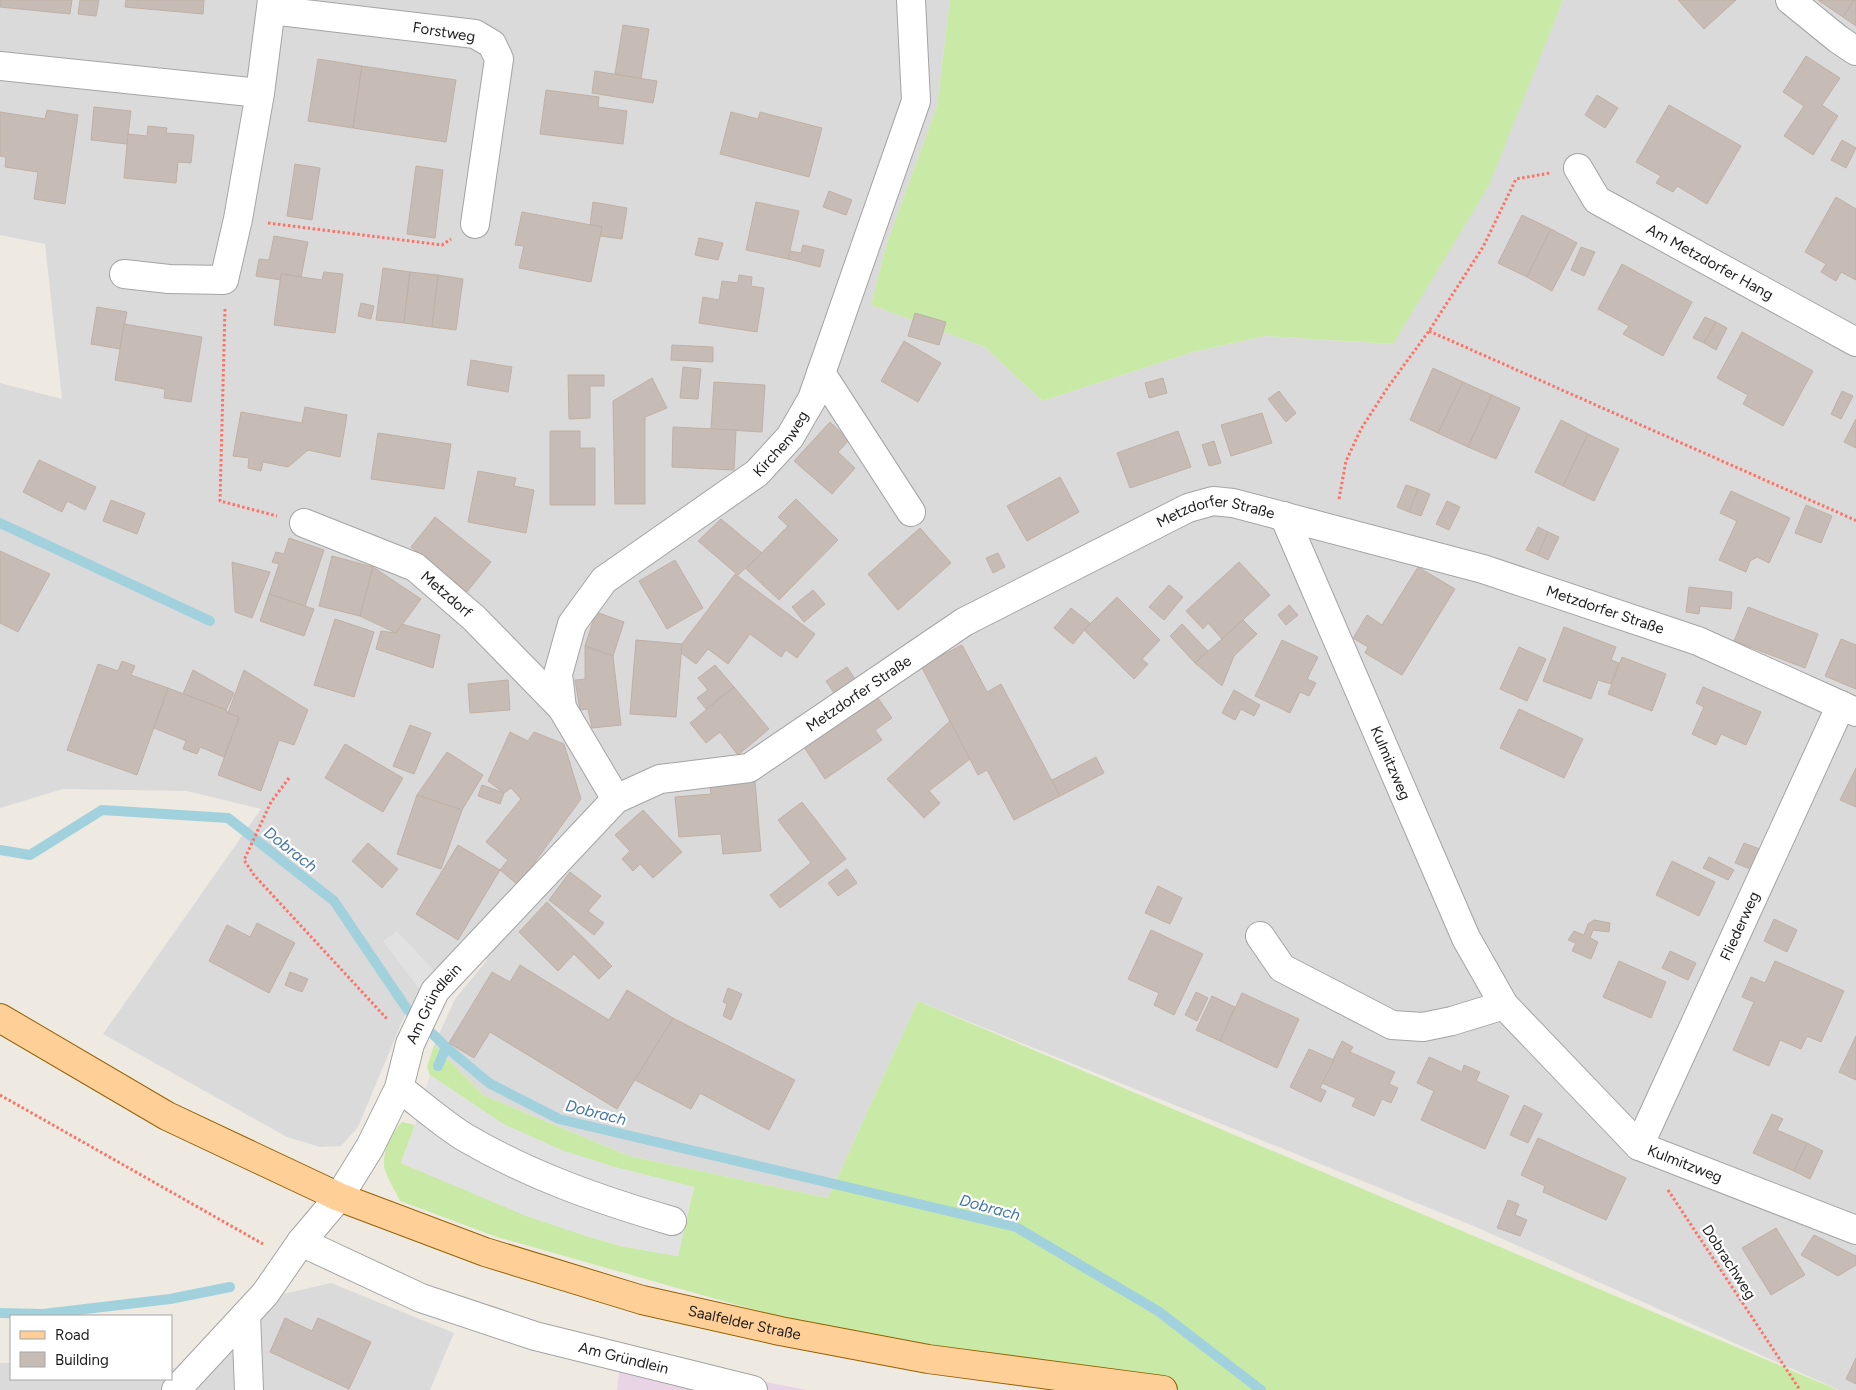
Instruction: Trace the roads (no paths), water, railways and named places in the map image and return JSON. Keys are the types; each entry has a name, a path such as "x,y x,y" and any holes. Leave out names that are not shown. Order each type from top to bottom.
{"main road":[{"name":"Saalfelder Straße","path":"0,1018 167,1116 339,1197 485,1252 642,1300 780,1331 928,1359 1163,1390"}],"street":[{"name":"Kirchenweg","path":"616,799 562,708 558,674 572,624 604,580 757,473 790,437 812,399 916,101 911,0"},
{"path":"1790,0 1838,40 1856,51"},
{"name":"Forstweg","path":"124,274 169,279 224,280 238,219 260,93 272,5 475,34 492,44 499,59 475,224"},
{"path":"0,66 260,93"},
{"name":"Am Metzdorfer Hang","path":"1578,168 1597,200 1856,342"},
{"path":"821,374 911,512"},
{"name":"Metzdorfer Straße","path":"616,799 660,779 750,768 964,622 1188,508 1213,502 1233,503 1483,569 1698,641 1848,708"},
{"name":"Kulmitzweg","path":"1284,516 1462,929 1504,1006 1639,1146 1856,1230"},
{"name":"Metzdorf","path":"304,523 415,567 474,618 562,708"},
{"name":"Fliederweg","path":"1639,1146 1848,708"},
{"name":"Am Gründlein","path":"176,1390 265,1294 294,1250 339,1197 370,1147 399,1088 410,1044 435,992 616,799"},
{"path":"1260,936 1282,968 1392,1025 1423,1027 1504,1006"},
{"path":"399,1088 465,1137 535,1174 605,1201 672,1221"},
{"name":"Am Gründlein","path":"294,1250 421,1298 535,1336 753,1390"},
{"path":"246,1315 249,1390"}],"waterway":[{"path":"0,523 210,621"},
{"name":"Dobrach","path":"0,850 30,855 102,810 228,818 334,901 407,1009 446,1047 489,1083 559,1119 1016,1227 1158,1311 1261,1390"},
{"path":"438,1066 446,1047"},
{"path":"0,1313 43,1314 170,1299 230,1287"}]}
